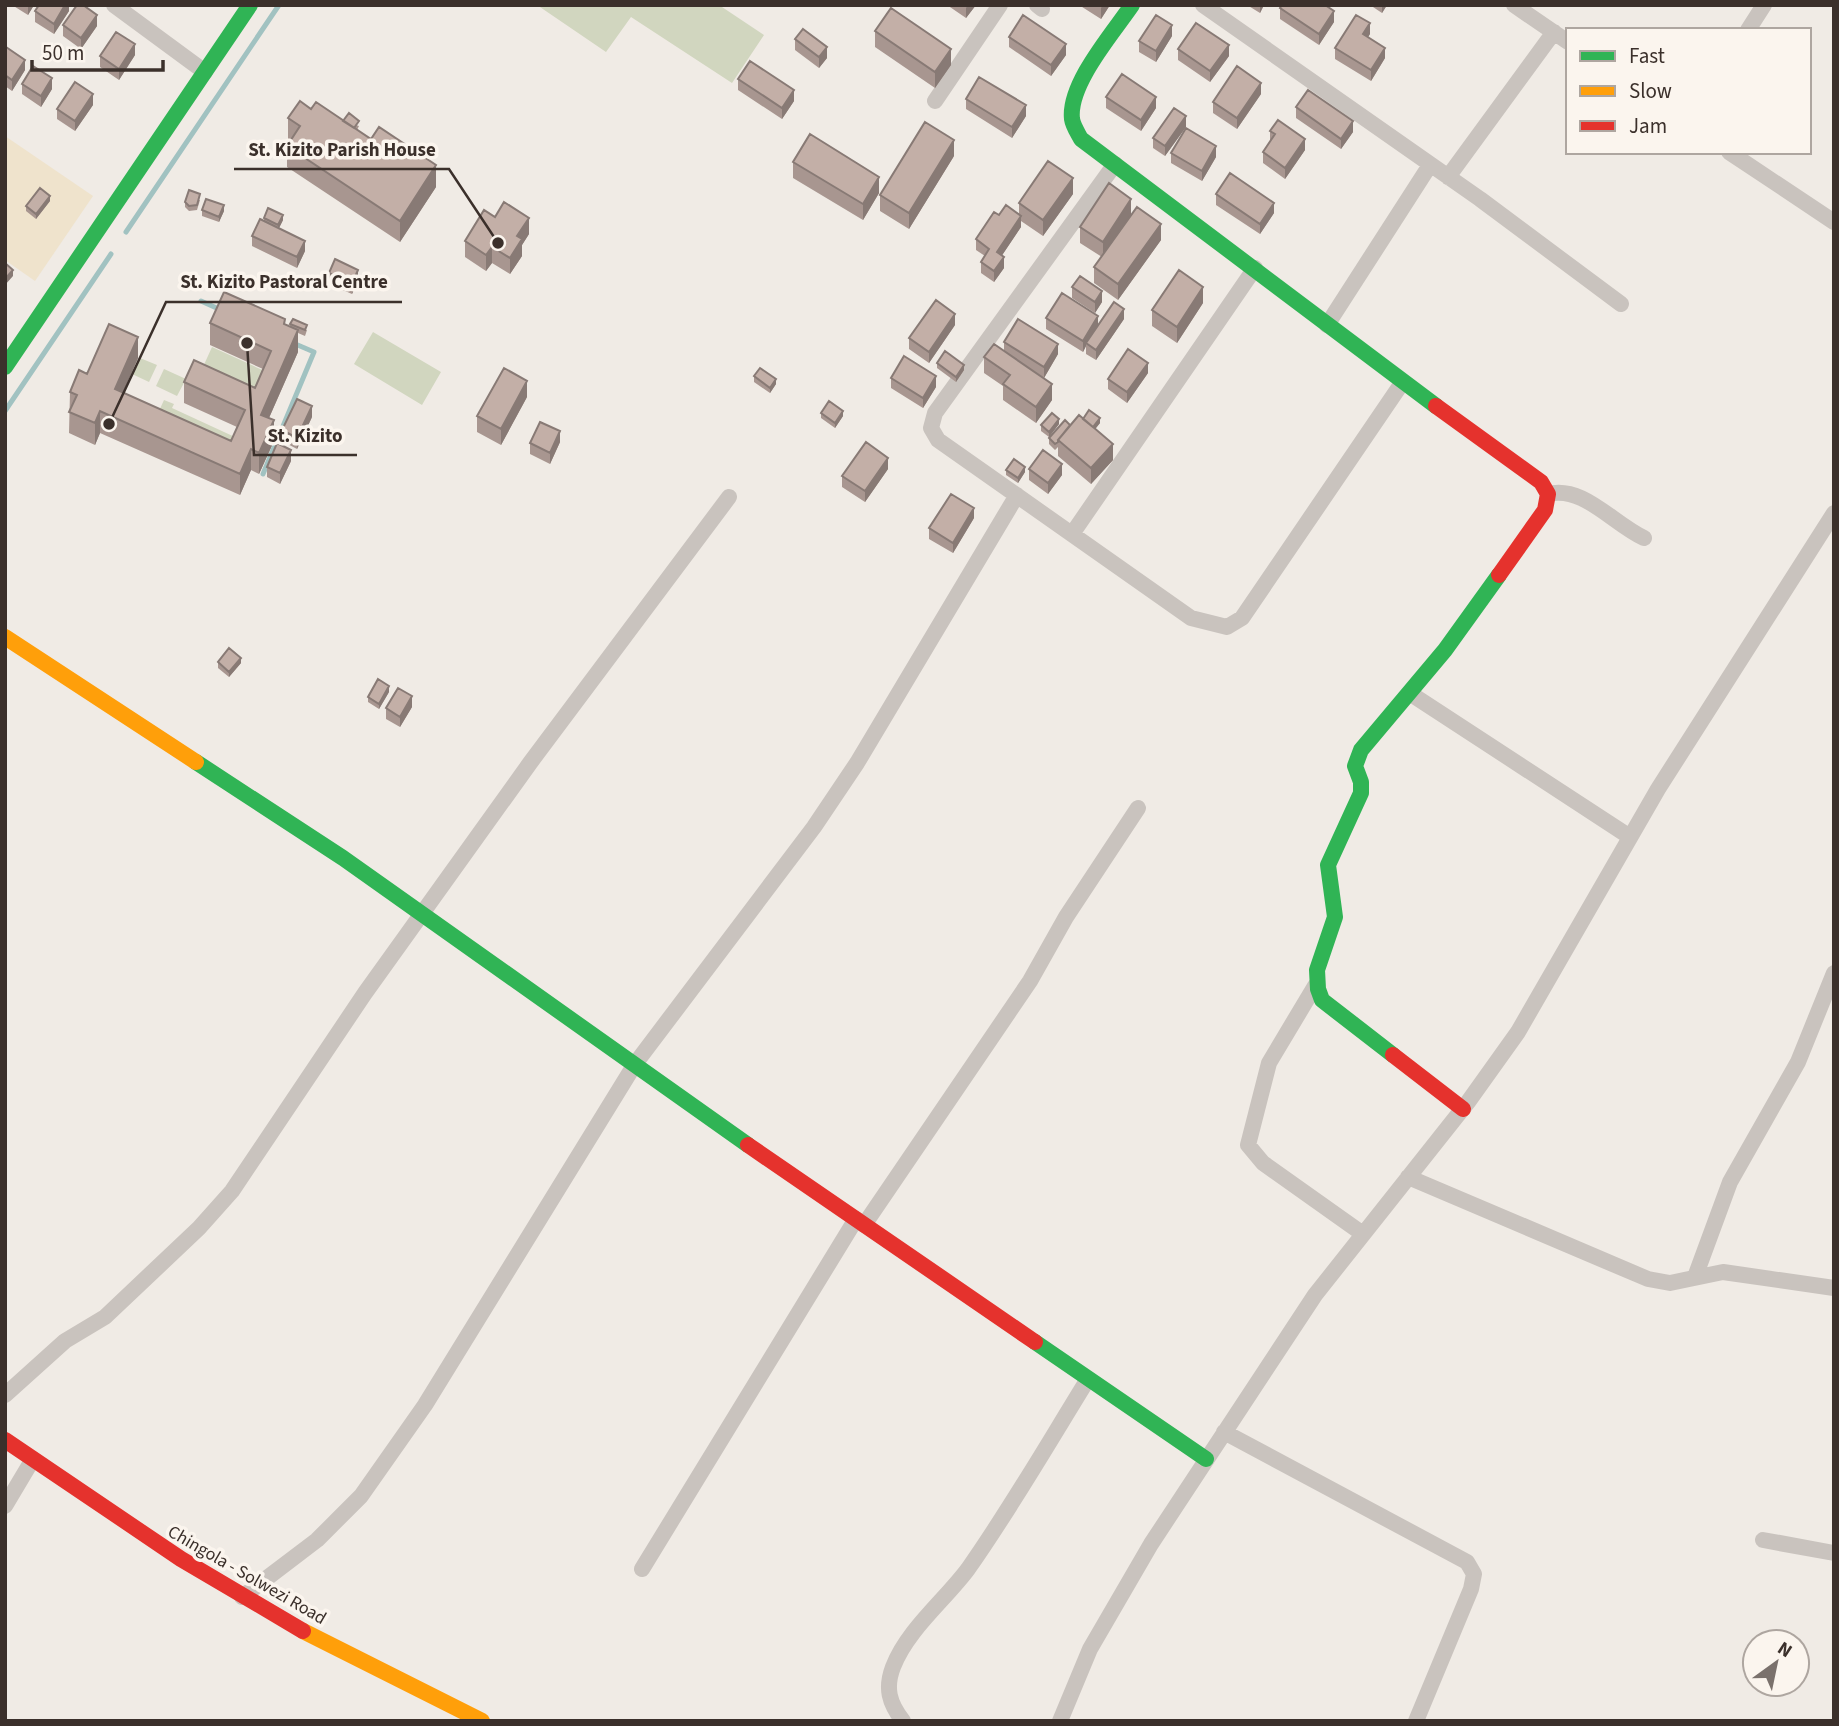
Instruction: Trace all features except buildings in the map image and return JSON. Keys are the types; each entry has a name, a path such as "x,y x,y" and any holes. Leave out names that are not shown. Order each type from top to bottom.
{"main road":[{"path":"5,367 250,5"},
{"path":"1132,5 1080,84 1072,105 1072,121 1081,139 1255,268 1402,383 1541,482 1548,494 1545,510 1411,694 1361,750 1355,766 1362,787 1361,797 1336,839 1328,866 1328,888 1335,914 1334,925 1317,969 1315,986 1322,1000 1462,1109"},
{"path":"5,637 97,694 422,914 860,1222 1206,1459"},
{"name":"Chingola - Solwezi Road","path":"5,1440 140,1534 242,1597 337,1649 482,1721"}],"street":[{"path":"114,5 205,72"},
{"path":"935,101 1000,5"},
{"path":"1203,5 1430,164 1621,303"},
{"path":"1448,177 1561,37 1514,5"},
{"path":"1749,28 1764,5"},
{"path":"1732,154 1834,222"},
{"path":"1115,164 935,413 931,428 939,440 1191,618 1227,627 1242,618 1402,383"},
{"path":"1327,325 1430,164"},
{"path":"1072,534 1255,268"},
{"path":"1548,494 1562,491 1575,494 1622,528 1644,538"},
{"path":"242,1597 317,1540 361,1496 425,1405 635,1064 814,827 857,763 1017,495"},
{"path":"5,1395 65,1341 105,1317 199,1228 232,1191 365,993 530,764 729,497"},
{"path":"1060,1721 1090,1649 1119,1597 1206,1459 1315,1295 1462,1109 1518,1032 1630,837 1834,513"},
{"path":"1411,694 1630,837"},
{"path":"642,1569 860,1222 1024,990 1066,917 1138,808"},
{"path":"1695,1278 1730,1182 1798,1062 1834,973"},
{"path":"1315,986 1290,1022 1269,1063 1248,1145 1263,1163 1363,1234"},
{"path":"1408,1177 1648,1279 1670,1283 1723,1272 1834,1288"},
{"path":"903,1721 892,1707 887,1689 894,1665 908,1642 953,1589 992,1535 1088,1379"},
{"path":"1224,1432 1467,1562 1474,1574 1471,1589 1416,1721"},
{"path":"5,1506 33,1459"},
{"path":"1763,1539 1834,1553"}],"green space":[{"path":"537,5 719,5 764,35 732,83 631,17 606,52"},
{"path":"373,332 441,372 422,405 354,364"},
{"path":"212,347 269,373 255,404 198,378"},
{"path":"140,358 157,365 149,382 132,374"},
{"path":"164,369 186,379 177,396 156,386"},
{"path":"164,400 174,404 172,408 237,438 228,459 153,424"}],"sand":[{"path":"5,136 93,196 35,281 5,260"}],"waterway":[{"path":"126,232 279,5"},
{"path":"5,411 111,254"},
{"path":"201,301 221,310"},
{"path":"263,474 314,352 293,343"}],"traffic: fast":[{"path":"5,367 250,5"},
{"path":"1132,5 1093,59 1077,90 1072,119 1081,139 1436,406"},
{"path":"1393,1055 1322,1000 1318,989 1317,970 1335,917 1328,865 1361,793 1361,782 1355,766 1361,750 1445,650 1499,575"},
{"path":"196,762 343,858 748,1145"},
{"path":"1035,1342 1206,1459"}],"traffic: slow":[{"path":"5,637 196,762"},
{"path":"303,1631 482,1721"}],"traffic: jam":[{"path":"1436,406 1541,482 1548,494 1545,510 1499,575"},
{"path":"1393,1055 1463,1109"},
{"path":"748,1145 1035,1342"},
{"path":"5,1440 181,1559 303,1631"}],"place":[{"name":"St. Kizito Parish House","path":"498,243"},
{"name":"St. Kizito","path":"247,343"},
{"name":"St. Kizito Pastoral Centre","path":"109,424"}]}
